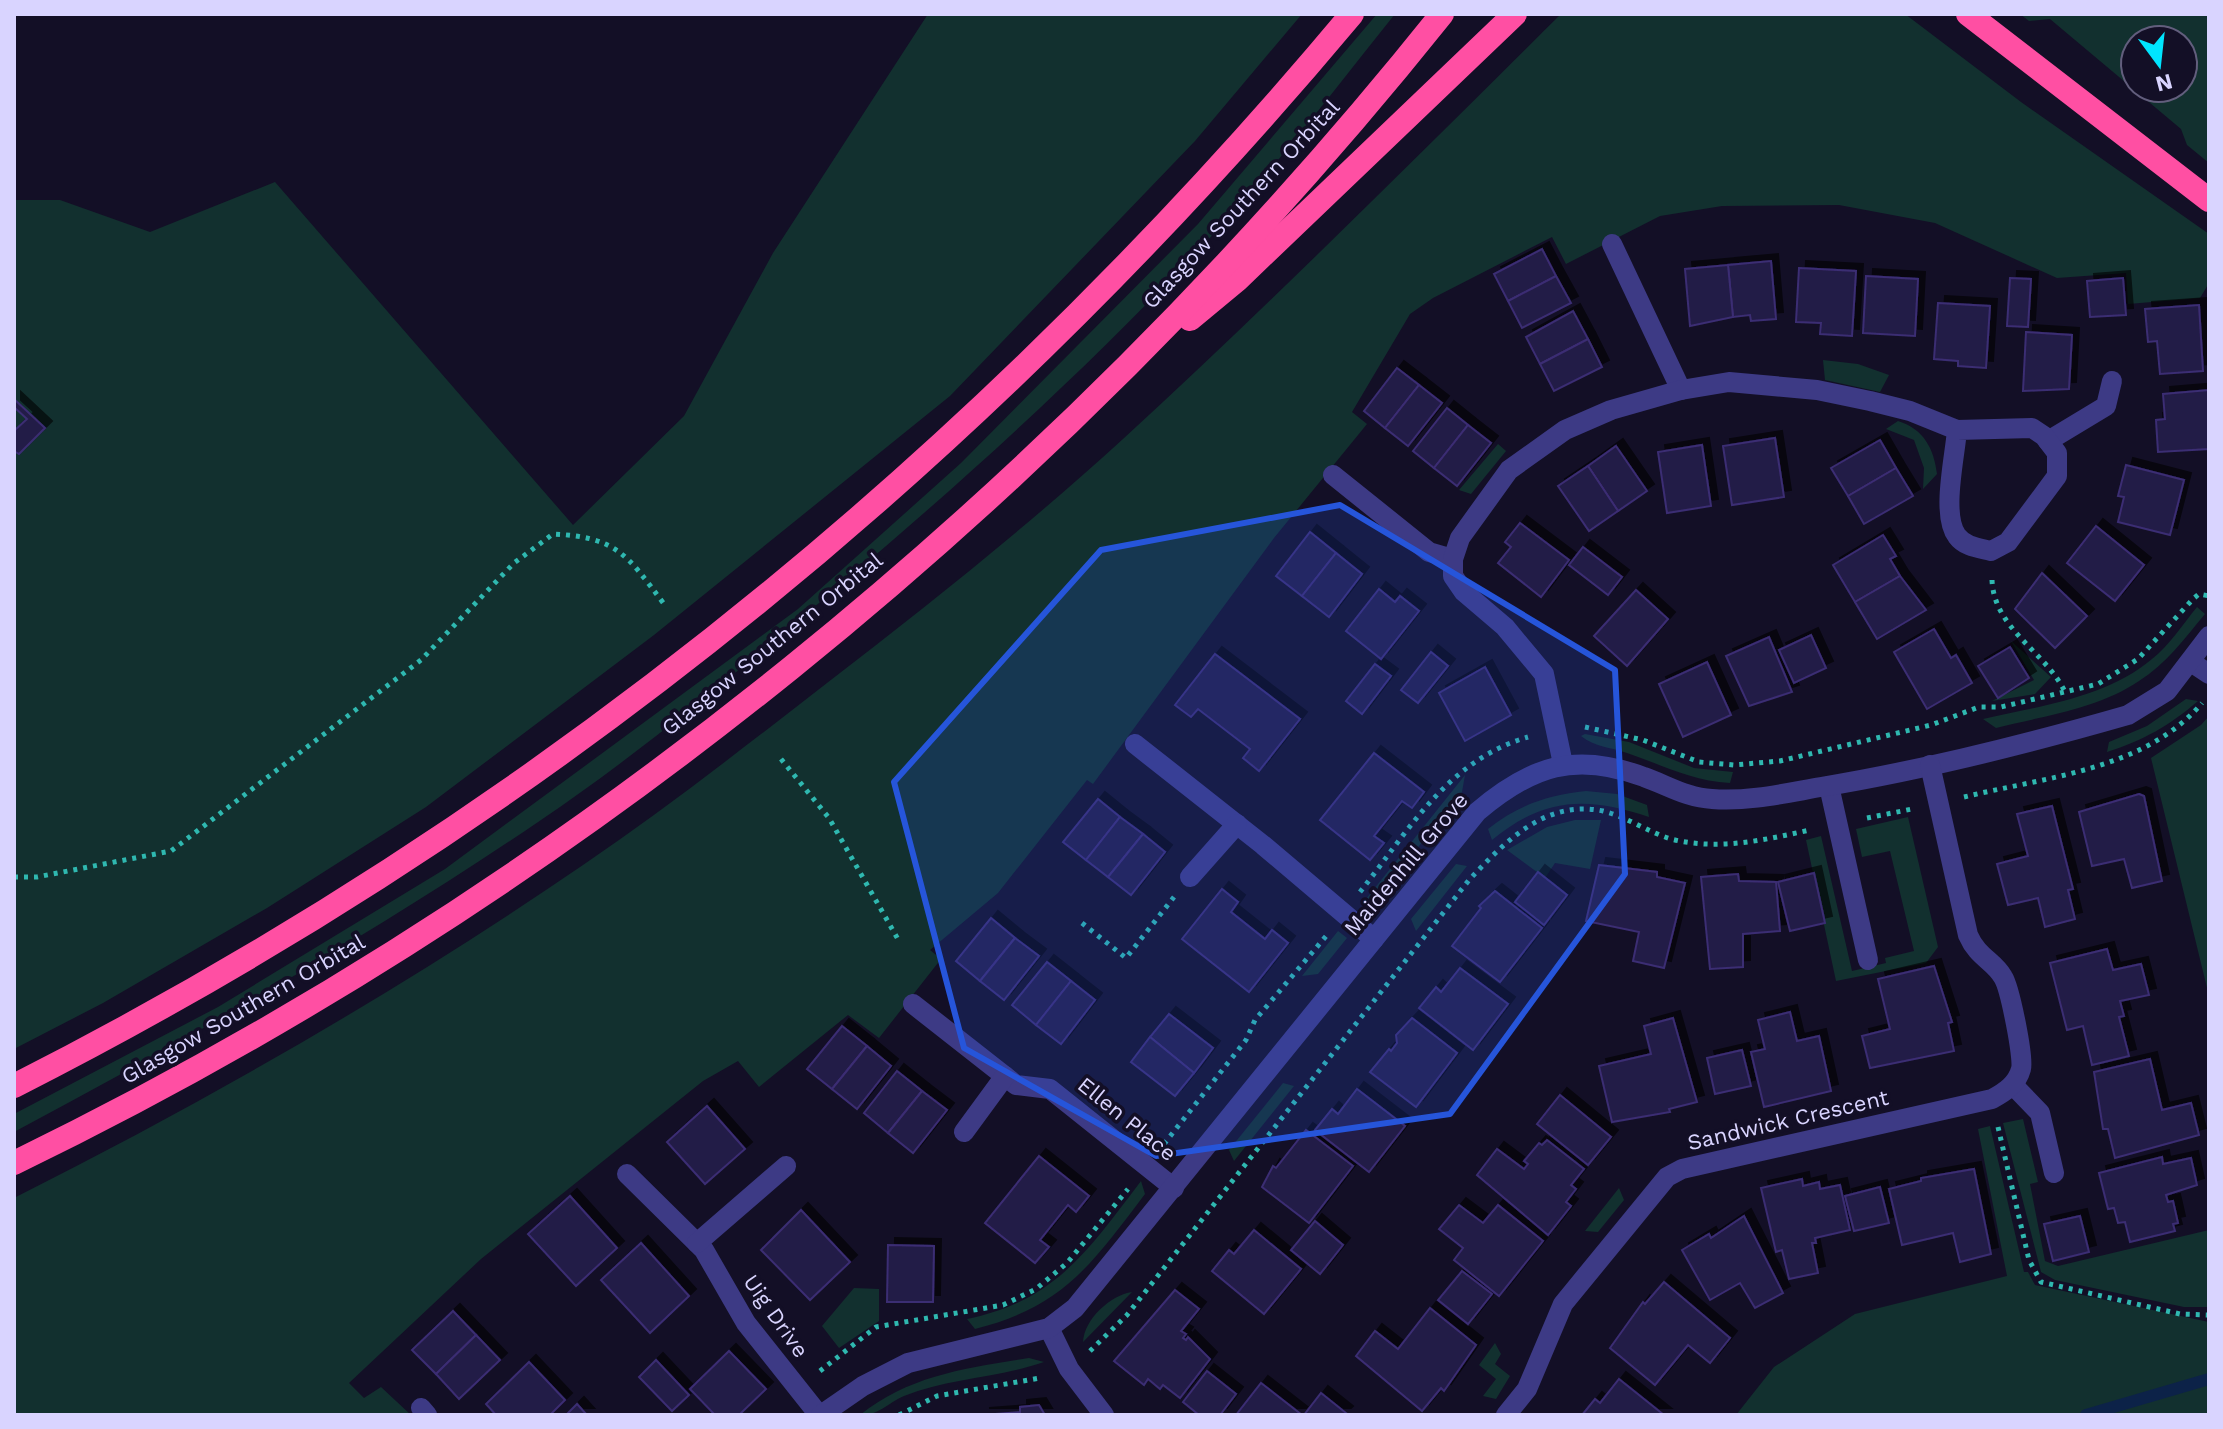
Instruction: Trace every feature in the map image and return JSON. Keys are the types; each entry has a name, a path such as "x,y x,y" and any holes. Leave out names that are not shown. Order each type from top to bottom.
{"highway":[{"name":"Glasgow Southern Orbital","path":"14,1086 239,966 421,851 638,698 783,585 876,505 1064,329 1218,168 1352,14"},
{"name":"Glasgow Southern Orbital","path":"14,1163 158,1090 310,1001 493,887 717,727 796,663 1094,399 1279,207 1442,14"},
{"path":"1094,399 1237,280 1515,14"},
{"path":"1968,14 2209,200"}],"street":[{"path":"1612,244 1681,390"},
{"path":"2048,441 2106,406 2112,381"},
{"path":"1563,764 1544,674 1505,627 1464,592 1453,576 1453,559 1460,538 1509,470 1542,445 1611,410 1681,390 1729,382 1817,390 1910,411 1957,430 2032,428 2048,441 2057,453 2057,476 2008,542 1991,551 1972,547 1958,538 1950,522 1957,430"},
{"path":"1333,475 1429,552 1453,559"},
{"name":"Maidenhill Grove","path":"820,1415 863,1386 908,1363 1049,1328 1075,1308 1477,812 1507,786 1563,764 1603,766 1643,776 1686,796 1713,800 1761,797 1930,765 2128,715 2167,691 2209,636"},
{"path":"2191,662 2209,674"},
{"path":"1135,744 1237,824 1374,939"},
{"path":"1930,765 1968,935 1976,951 2003,976 2008,990 2022,1067 2013,1085 2040,1113 2054,1173"},
{"path":"1829,786 1868,960"},
{"path":"1190,877 1237,824"},
{"name":"Ellen Place","path":"913,1004 1016,1085 1050,1089 1174,1188"},
{"path":"964,1132 1005,1076"},
{"name":"Sandwick Crescent","path":"1506,1415 1527,1389 1563,1304 1667,1177 1682,1169 1992,1099 2013,1085"},
{"path":"697,1243 786,1166"},
{"name":"Uig Drive","path":"627,1174 697,1243 746,1323 820,1415"},
{"path":"1049,1328 1069,1369 1104,1415"}],"path":[{"path":"14,877 37,877 171,851 421,660 514,563 553,534 589,536 628,555 664,604"},
{"path":"1991,551 1993,591 2003,620 2058,675 2066,694"},
{"path":"798,1387 876,1327 1003,1305 1036,1289 1067,1263 1246,1040 1255,1020 1302,967 1459,771 1505,744 1557,729 1594,727 1643,740 1699,762 1734,765 1810,754 1931,725 1979,707 2001,707 2098,684 2138,659 2199,594 2209,596"},
{"path":"899,1415 937,1396 1031,1380 1069,1369 1127,1315 1469,880 1513,834 1531,822 1584,810 1604,812 1672,839 1736,845 1939,804 2129,757 2184,725 2209,695"},
{"path":"781,759 829,818 899,941"},
{"path":"1082,923 1126,958 1190,877"},
{"path":"1992,1099 2029,1260 2041,1282 2180,1314 2209,1315"}],"highlighted area":[{"path":"1340,505 1615,670 1625,874 1450,1114 1156,1156 964,1048 894,782 1101,550"}],"green space":[{"path":"928,14 1302,14 1195,141 950,396 654,635 426,807 267,908 103,1003 14,1049 14,200 60,200 150,232 275,182 573,525 684,416 773,253"},
{"path":"1377,14 1395,14 1264,177 1174,276 990,455 734,674 658,735 541,820 413,904 149,1059 14,1132 14,1114 218,1007 445,869 798,609 961,463 1198,224"},
{"path":"1561,14 1905,14 2021,102 2209,234 2209,283 2200,298 2128,304 2126,273 2057,278 1935,223 1839,205 1722,206 1660,216 1566,264 1552,237 1433,298 1410,314 1352,412 1367,424 1274,538 1093,784 1087,780 998,893 930,950 941,959 879,1038 848,1015 759,1087 738,1061 703,1081 481,1259 349,1383 364,1398 381,1387 411,1415 14,1415 14,1198 232,1082 445,956 583,865 737,753 940,594 1087,471 1290,282"},
{"path":"2020,14 2209,14 2209,163 2187,145 2181,129 2151,104 2199,104 2199,24 2119,24 2119,77 2050,19 2029,21"},
{"path":"1823,360 1858,364 1889,375 1880,392 1825,380"},
{"path":"1898,421 1921,435 1933,456 1937,474 1923,489 1924,468 1914,440 1886,429"},
{"path":"1498,444 1506,451 1471,494 1459,490"},
{"path":"2197,607 2205,614 2175,650 2158,667 2123,691 2070,710 1996,728 1983,719 2071,699 2114,683 2158,654"},
{"path":"2011,641 2051,677 2035,694 1992,701 2034,680"},
{"path":"2186,699 2198,701 2156,731 2107,752 2109,742 2147,726"},
{"path":"2209,716 2209,996 2151,758 2201,725"},
{"path":"1585,734 1629,742 1694,768 1733,772 1730,783 1677,772 1592,742 1581,736"},
{"path":"1465,775 1462,792 1372,905 1362,904"},
{"path":"1586,791 1617,794 1647,805 1649,817 1606,806 1567,804 1530,815 1492,840 1488,829 1522,807 1546,798"},
{"path":"1908,817 1938,947 1926,963 1836,981 1806,840 1821,836 1852,971 1886,963 1885,958 1914,951 1890,851 1862,857 1856,829"},
{"path":"1575,820 1601,820 1590,869 1555,863 1545,878 1507,850 1547,827"},
{"path":"1456,864 1467,866 1416,931 1411,919"},
{"path":"1338,931 1347,938 1318,974 1302,976"},
{"path":"1283,1083 1294,1086 1234,1161 1229,1150"},
{"path":"2023,1119 2038,1182 2030,1184 2045,1261 2058,1266 2209,1230 2209,1307 2184,1307 2055,1280 2041,1272 2003,1123"},
{"path":"1990,1126 2024,1272 2028,1272 2035,1285 2209,1322 2209,1415 1736,1415 1774,1367 1855,1314 2007,1276 1978,1129"},
{"path":"1141,1181 1145,1194 1108,1242 1073,1280 1031,1308 975,1329 967,1319 998,1311 1024,1299 1068,1269 1087,1250"},
{"path":"1619,1188 1624,1200 1598,1232 1585,1231"},
{"path":"854,1288 879,1289 879,1321 839,1348 822,1326"},
{"path":"1132,1292 1083,1342 1093,1317 1108,1303"},
{"path":"1495,1343 1501,1354 1495,1364 1510,1376 1496,1399 1483,1396 1496,1379 1479,1365"},
{"path":"1029,1358 1044,1362 921,1390 878,1411 860,1415 879,1401 919,1382 961,1370"}],"building":[{"path":"1542,249 1556,276 1508,301 1494,274"},
{"path":"1771,261 1776,319 1751,321 1750,315 1733,317 1728,265"},
{"path":"1728,265 1733,317 1690,326 1685,269"},
{"path":"1799,268 1856,271 1852,336 1820,334 1821,323 1796,322"},
{"path":"1556,276 1571,303 1522,328 1508,301"},
{"path":"1866,276 1918,279 1915,336 1863,333"},
{"path":"2010,278 2031,279 2028,327 2007,326"},
{"path":"2123,278 2126,315 2090,317 2087,281"},
{"path":"1938,303 1990,306 1986,368 1958,366 1958,361 1934,359"},
{"path":"2199,305 2203,371 2160,374 2157,341 2148,342 2145,309"},
{"path":"1573,311 1588,339 1540,364 1526,337"},
{"path":"2026,332 2072,335 2069,389 2023,391"},
{"path":"1588,339 1602,367 1554,391 1540,364"},
{"path":"1397,368 1419,385 1385,428 1364,411"},
{"path":"1419,385 1442,403 1408,446 1385,428"},
{"path":"2209,390 2209,449 2158,452 2156,420 2165,419 2163,394"},
{"path":"14,399 45,428 19,454 14,451 14,431 27,419 14,407"},
{"path":"1447,408 1468,425 1434,468 1413,451"},
{"path":"1468,425 1491,443 1457,486 1434,468"},
{"path":"1775,438 1784,497 1732,505 1723,446"},
{"path":"1880,440 1896,468 1848,496 1831,468"},
{"path":"1702,445 1711,506 1667,513 1658,452"},
{"path":"1616,446 1647,491 1618,511 1588,466"},
{"path":"2126,465 2184,480 2170,535 2118,522 2124,497 2118,496"},
{"path":"1588,466 1618,511 1589,531 1558,486"},
{"path":"1896,468 1913,496 1864,524 1848,496"},
{"path":"1520,523 1569,560 1541,597 1498,563 1511,547 1505,542"},
{"path":"2096,526 2144,565 2115,601 2067,563"},
{"path":"1310,532 1336,553 1302,596 1276,576"},
{"path":"1883,535 1896,556 1890,559 1900,576 1855,602 1833,565"},
{"path":"1583,547 1622,577 1608,595 1569,565"},
{"path":"1336,553 1362,574 1329,617 1302,596"},
{"path":"2042,573 2087,616 2055,648 2015,609"},
{"path":"1900,576 1926,610 1877,639 1855,602"},
{"path":"1379,589 1395,602 1400,596 1419,611 1381,659 1346,631"},
{"path":"1636,590 1668,619 1627,666 1594,636"},
{"path":"1934,629 1951,658 1956,655 1972,683 1927,709 1894,652"},
{"path":"1811,635 1826,668 1794,683 1779,650"},
{"path":"1769,637 1792,692 1749,706 1726,656"},
{"path":"2010,647 2029,678 1998,698 1978,666"},
{"path":"1431,652 1448,666 1418,703 1401,690"},
{"path":"1215,654 1300,719 1259,771 1243,758 1250,749 1198,709 1191,717 1175,705"},
{"path":"1707,662 1731,715 1683,737 1659,684"},
{"path":"1375,664 1391,676 1362,714 1346,701"},
{"path":"1485,667 1511,715 1465,741 1439,693"},
{"path":"1374,753 1424,792 1412,808 1402,801 1374,836 1384,843 1370,860 1320,820"},
{"path":"2139,794 2144,796 2162,881 2132,888 2124,859 2092,866 2079,812"},
{"path":"1098,799 1120,817 1086,860 1063,842"},
{"path":"2052,806 2073,889 2068,890 2075,919 2045,927 2038,898 2008,905 1997,864 2028,856 2017,814"},
{"path":"1120,817 1143,834 1108,877 1086,860"},
{"path":"1143,834 1165,852 1131,895 1108,877"},
{"path":"1599,865 1657,872 1657,877 1685,883 1664,968 1633,961 1639,932 1586,921"},
{"path":"1538,872 1567,895 1544,925 1515,902"},
{"path":"1814,873 1825,923 1790,931 1778,882"},
{"path":"1738,874 1739,881 1776,882 1780,931 1743,934 1743,967 1710,969 1701,877"},
{"path":"1222,889 1238,902 1231,912 1265,939 1272,930 1288,943 1249,992 1182,939"},
{"path":"1495,891 1542,928 1500,982 1452,946 1481,908 1479,906"},
{"path":"991,918 1015,938 980,981 956,961"},
{"path":"1015,938 1039,956 1004,1000 980,981"},
{"path":"2107,949 2113,970 2141,964 2149,995 2120,1001 2124,1016 2119,1017 2129,1056 2092,1065 2083,1026 2067,1030 2050,963"},
{"path":"1047,962 1071,981 1036,1025 1012,1005"},
{"path":"1934,966 1952,1022 1948,1023 1954,1051 1870,1068 1862,1036 1890,1029 1878,979"},
{"path":"1460,968 1508,1004 1473,1050 1419,1008 1436,987 1441,992"},
{"path":"1071,981 1095,1000 1061,1044 1036,1025"},
{"path":"1790,1012 1797,1041 1819,1036 1831,1091 1764,1107 1751,1052 1765,1049 1758,1020"},
{"path":"1169,1014 1213,1048 1194,1073 1150,1037"},
{"path":"1412,1018 1457,1053 1416,1107 1370,1072 1389,1049 1391,1051 1397,1043 1396,1035"},
{"path":"1673,1018 1697,1102 1669,1109 1670,1112 1612,1122 1599,1066 1651,1054 1644,1026"},
{"path":"842,1026 867,1046 832,1089 807,1069"},
{"path":"1150,1037 1194,1073 1175,1096 1131,1062"},
{"path":"867,1046 891,1066 857,1109 832,1089"},
{"path":"1742,1050 1751,1086 1715,1094 1707,1058"},
{"path":"2150,1059 2162,1110 2191,1103 2199,1135 2115,1158 2108,1129 2103,1129 2094,1072"},
{"path":"897,1071 922,1091 888,1133 864,1113"},
{"path":"1357,1089 1405,1126 1369,1172 1315,1130 1332,1109 1338,1114"},
{"path":"922,1091 947,1110 913,1153 888,1133"},
{"path":"1560,1095 1611,1137 1588,1165 1537,1124"},
{"path":"707,1106 745,1149 705,1184 667,1142"},
{"path":"1306,1130 1353,1166 1309,1223 1262,1187 1273,1166 1276,1168"},
{"path":"1547,1140 1584,1169 1571,1185 1576,1189 1566,1202 1571,1206 1548,1235 1477,1175 1497,1149 1524,1169 1528,1164 1524,1161 1539,1143 1542,1145"},
{"path":"1039,1156 1089,1196 1076,1212 1068,1205 1040,1240 1049,1247 1035,1263 985,1223"},
{"path":"2162,1157 2163,1164 2191,1158 2197,1185 2166,1195 2168,1202 2173,1201 2178,1223 2173,1224 2175,1231 2130,1242 2125,1222 2118,1223 2114,1208 2108,1209 2099,1173"},
{"path":"1974,1169 1991,1254 1960,1262 1953,1233 1902,1245 1889,1189 1921,1181 1921,1178"},
{"path":"1802,1179 1803,1186 1819,1182 1820,1189 1840,1185 1850,1230 1815,1238 1816,1243 1812,1243 1818,1273 1789,1279 1782,1250 1776,1252 1761,1188"},
{"path":"1880,1187 1889,1223 1854,1231 1845,1196"},
{"path":"570,1196 617,1248 576,1286 528,1234"},
{"path":"1459,1205 1483,1223 1498,1205 1543,1241 1499,1296 1454,1260 1463,1248 1439,1229"},
{"path":"801,1210 850,1262 810,1300 761,1250"},
{"path":"1744,1216 1783,1293 1755,1308 1740,1283 1710,1300 1682,1250 1709,1234 1711,1238"},
{"path":"2080,1216 2089,1252 2053,1261 2044,1224"},
{"path":"1315,1221 1343,1245 1320,1274 1291,1250"},
{"path":"1254,1230 1301,1269 1264,1314 1212,1271 1229,1250 1234,1254"},
{"path":"641,1243 689,1296 650,1333 601,1280"},
{"path":"888,1245 934,1246 933,1302 887,1302"},
{"path":"1462,1271 1492,1294 1468,1324 1438,1300"},
{"path":"1664,1282 1730,1338 1710,1363 1688,1345 1655,1385 1610,1348 1643,1302 1645,1304"},
{"path":"1175,1290 1199,1309 1181,1331 1186,1334 1183,1338 1186,1340 1188,1337 1210,1359 1180,1398 1163,1385 1160,1389 1148,1379 1144,1385 1114,1361"},
{"path":"1430,1308 1476,1345 1444,1391 1441,1388 1422,1411 1356,1356 1375,1331 1398,1349"},
{"path":"453,1311 476,1335 436,1374 412,1350"},
{"path":"476,1335 500,1360 459,1399 436,1374"},
{"path":"729,1351 766,1389 739,1415 715,1415 690,1389"},
{"path":"656,1360 689,1395 672,1411 639,1377"},
{"path":"529,1362 565,1400 550,1415 496,1415 486,1404"},
{"path":"1207,1371 1236,1394 1220,1415 1199,1415 1183,1402"},
{"path":"1619,1379 1664,1415 1582,1415 1595,1399 1600,1403"},
{"path":"1261,1383 1302,1415 1236,1415"},
{"path":"1321,1393 1346,1413 1304,1415"},
{"path":"577,1404 587,1415 566,1415"},
{"path":"1039,1405 1045,1415 982,1415 1020,1412 1020,1407"}],"waterway":[{"path":"2086,1415 2209,1379"}]}
